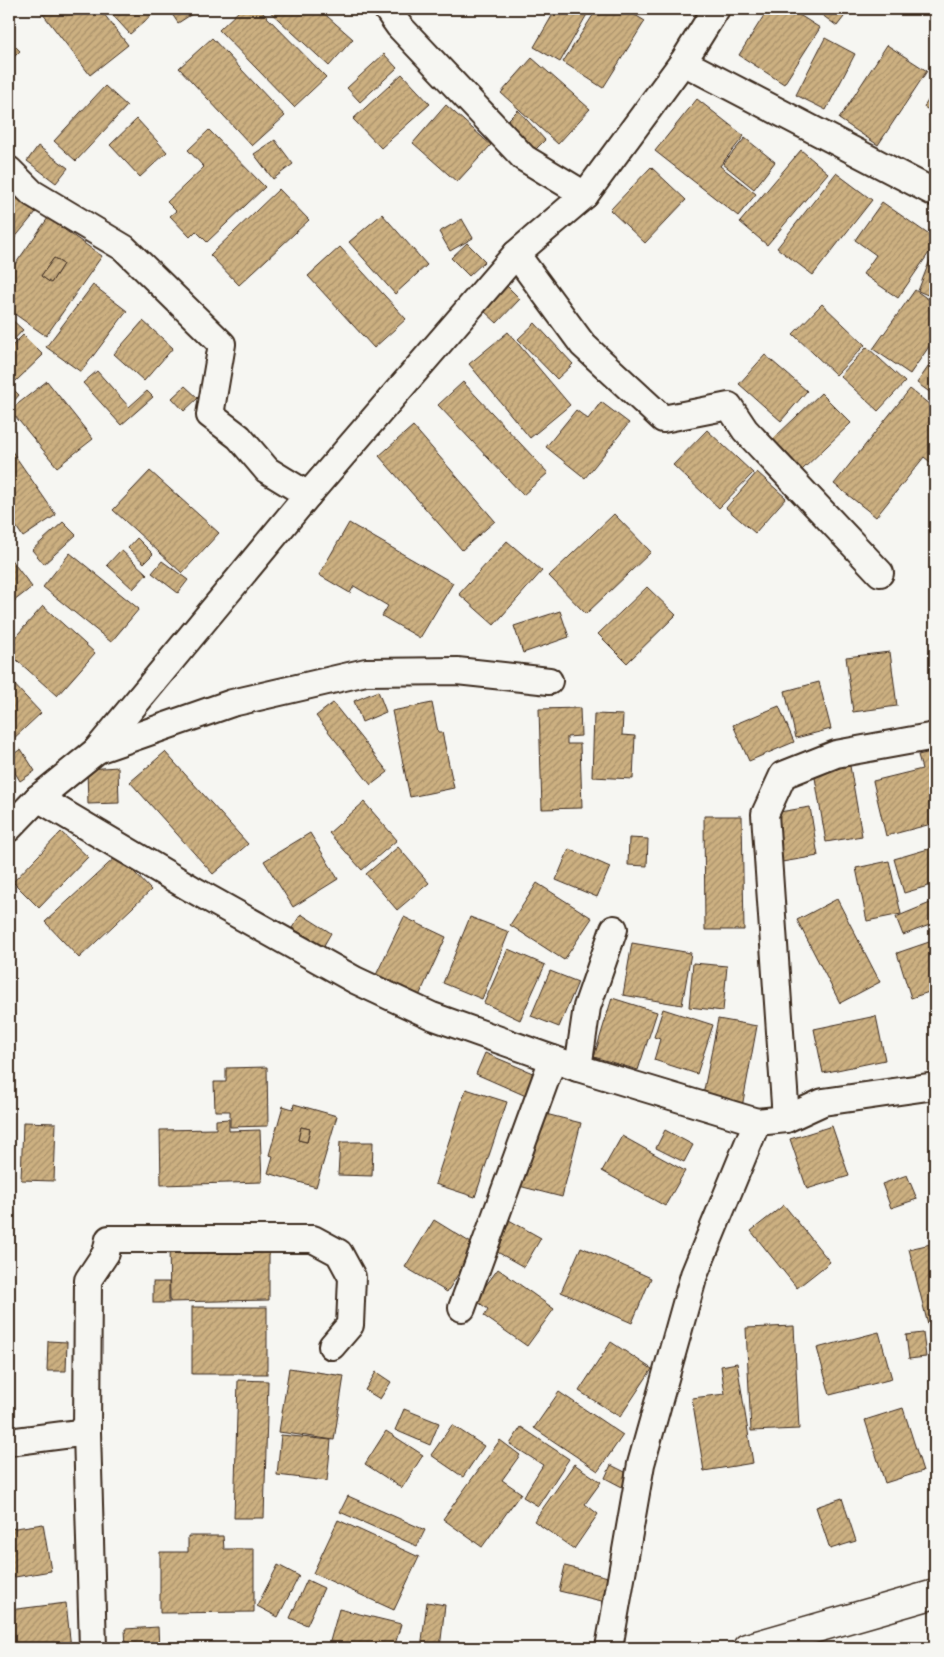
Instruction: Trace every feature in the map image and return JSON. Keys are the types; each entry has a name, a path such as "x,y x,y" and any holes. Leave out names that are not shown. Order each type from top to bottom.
{"highway":[{"path":"747,1648 935,1594"}],"street":[{"path":"387,9 399,26 524,158 585,195"},
{"path":"9,828 38,798 96,750 308,495 516,254 585,195 683,62 716,9"},
{"path":"683,62 935,193"},
{"path":"9,170 32,193 124,248 222,344 210,415 239,437 267,470 308,495"},
{"path":"516,254 583,345 663,419 729,406 744,430 880,573"},
{"path":"96,750 232,704 366,672 458,671 549,681"},
{"path":"786,1119 765,814 783,775 836,754 935,736"},
{"path":"38,798 192,889 355,980 432,1016 578,1068 758,1122 786,1119 823,1102 935,1086"},
{"path":"578,1068 587,1007 614,929"},
{"path":"462,1308 553,1059"},
{"path":"609,1648 641,1464 694,1274 758,1122"},
{"path":"93,1648 87,1432 88,1280 106,1253 109,1239 313,1239 339,1252 352,1277 350,1326 332,1346"},
{"path":"9,1442 87,1432"}],"building":[{"path":"39,9 100,9 128,45 90,75"},
{"path":"107,9 159,9 130,34"},
{"path":"173,9 200,9 178,23 170,11"},
{"path":"241,9 259,9 326,77 294,107 219,30"},
{"path":"267,9 319,9 353,39 329,66"},
{"path":"556,9 590,9 560,62 534,47"},
{"path":"597,9 625,9 645,21 603,88 563,62"},
{"path":"768,9 790,9 820,28 784,84 739,55"},
{"path":"814,9 850,9 837,26"},
{"path":"212,38 285,116 252,146 179,68"},
{"path":"825,38 855,54 826,110 796,95"},
{"path":"9,40 20,51 9,62"},
{"path":"887,45 927,71 878,145 839,119"},
{"path":"384,54 397,68 360,102 347,88"},
{"path":"532,58 590,109 558,144 501,93"},
{"path":"402,74 430,104 381,148 353,119"},
{"path":"105,86 127,106 76,161 54,141"},
{"path":"935,89 935,114 924,107"},
{"path":"697,99 744,136 720,166 756,194 738,216 655,151"},
{"path":"446,105 491,145 457,182 413,143"},
{"path":"518,110 545,140 534,151 507,121"},
{"path":"137,119 167,152 140,177 110,145"},
{"path":"209,130 265,187 207,242 196,231 190,237 170,216 176,211 167,202 204,167 188,150"},
{"path":"745,138 775,162 754,189 723,164"},
{"path":"275,140 293,164 273,179 254,154"},
{"path":"38,146 68,168 56,183 27,161"},
{"path":"801,150 828,173 767,245 740,222"},
{"path":"651,167 686,200 645,243 610,210"},
{"path":"836,173 872,200 813,275 777,248"},
{"path":"279,189 309,220 239,285 210,255"},
{"path":"9,191 36,212 9,245"},
{"path":"882,202 935,239 935,244 898,298 863,274 876,255 855,240"},
{"path":"382,214 427,265 395,294 349,242"},
{"path":"48,218 102,256 46,336 9,310 9,273","holes":["54,258 63,264 51,283 41,276"]},
{"path":"462,219 473,238 450,251 439,232"},
{"path":"467,243 485,261 469,276 451,258"},
{"path":"340,247 406,319 374,348 308,276"},
{"path":"935,247 935,298 918,291"},
{"path":"54,258 63,264 51,283 41,276"},
{"path":"93,285 127,311 81,372 46,347"},
{"path":"507,286 520,299 497,323 483,310"},
{"path":"915,290 935,304 935,338 910,374 873,349"},
{"path":"822,304 865,345 836,375 793,334"},
{"path":"9,317 23,330 9,345"},
{"path":"143,321 173,348 144,381 114,354"},
{"path":"535,323 573,364 557,379 518,339"},
{"path":"508,332 570,405 530,438 469,364"},
{"path":"23,335 43,355 16,381 9,377 9,349"},
{"path":"867,347 905,382 878,411 840,376"},
{"path":"765,355 807,391 781,421 739,384"},
{"path":"935,357 935,396 917,383"},
{"path":"97,371 129,407 147,391 153,397 121,425 83,383"},
{"path":"47,381 93,439 57,467 10,410"},
{"path":"463,382 548,473 523,495 438,405"},
{"path":"9,385 19,395 9,407"},
{"path":"185,386 198,398 184,411 172,398"},
{"path":"910,389 935,409 935,466 924,457 876,517 834,484"},
{"path":"821,393 851,423 802,470 773,439"},
{"path":"601,402 629,423 585,478 546,447 576,410 588,419"},
{"path":"413,426 495,521 462,550 379,456"},
{"path":"707,430 753,473 719,508 673,465"},
{"path":"9,447 56,515 23,537 9,516"},
{"path":"150,471 219,533 182,573 113,510"},
{"path":"757,472 786,498 755,533 726,508"},
{"path":"614,514 651,552 586,614 549,576"},
{"path":"63,522 76,535 44,564 32,550"},
{"path":"349,523 453,583 420,638 382,616 388,606 354,586 350,593 319,575"},
{"path":"137,538 153,554 144,563 128,548"},
{"path":"507,541 542,571 494,625 459,594"},
{"path":"121,550 147,574 133,589 107,565"},
{"path":"70,553 139,609 111,642 43,587"},
{"path":"9,557 32,587 9,605"},
{"path":"162,561 188,580 178,593 152,573"},
{"path":"647,587 676,615 627,663 598,634"},
{"path":"43,606 95,653 57,696 9,653 9,644"},
{"path":"560,611 569,637 523,653 514,626"},
{"path":"890,652 897,706 853,712 846,657"},
{"path":"935,652 935,679 932,653"},
{"path":"9,679 41,713 11,741 9,738"},
{"path":"819,682 831,729 796,738 785,691"},
{"path":"378,691 386,712 362,722 354,701"},
{"path":"333,703 388,772 371,785 316,716"},
{"path":"432,703 438,732 442,732 454,788 410,797 392,711"},
{"path":"779,706 794,742 749,761 733,725"},
{"path":"580,708 581,736 567,737 567,744 580,744 582,808 542,809 539,709"},
{"path":"594,714 623,715 622,735 635,736 633,779 592,777"},
{"path":"21,749 35,771 20,781 9,763 9,757"},
{"path":"935,751 935,823 886,836 873,781 922,769 918,755"},
{"path":"165,752 248,844 213,874 130,782"},
{"path":"850,766 862,836 826,842 814,772"},
{"path":"118,767 119,803 88,804 87,769"},
{"path":"364,802 397,840 362,870 329,833"},
{"path":"810,807 818,856 782,862 773,813"},
{"path":"704,816 742,816 744,930 705,930"},
{"path":"61,832 88,857 39,908 13,882"},
{"path":"310,833 338,879 293,907 264,861"},
{"path":"629,838 648,839 647,866 628,865"},
{"path":"398,847 429,883 397,910 366,874"},
{"path":"935,847 935,884 904,893 894,859"},
{"path":"569,849 610,867 597,897 556,880"},
{"path":"118,855 151,890 79,958 45,922"},
{"path":"889,861 901,914 867,921 856,868"},
{"path":"537,883 592,918 564,960 510,925"},
{"path":"837,899 880,982 840,1003 797,920"},
{"path":"935,901 935,923 903,935 896,917"},
{"path":"301,914 331,933 323,947 292,928"},
{"path":"404,917 446,937 419,996 376,975"},
{"path":"470,917 509,932 482,999 443,983"},
{"path":"935,940 935,990 911,998 897,953"},
{"path":"632,943 691,953 682,1005 623,995"},
{"path":"508,949 545,965 520,1020 484,1003"},
{"path":"693,963 727,966 723,1011 689,1007"},
{"path":"550,971 578,982 559,1027 531,1016"},
{"path":"612,998 657,1012 638,1070 594,1057"},
{"path":"663,1009 713,1025 697,1074 654,1060 660,1039 654,1037"},
{"path":"876,1016 885,1060 823,1073 814,1029"},
{"path":"718,1019 757,1026 742,1107 702,1100"},
{"path":"485,1053 535,1074 526,1096 476,1074"},
{"path":"267,1067 268,1126 230,1127 230,1111 215,1111 214,1082 226,1082 226,1068"},
{"path":"466,1089 507,1102 475,1197 435,1184"},
{"path":"294,1104 337,1116 316,1187 268,1173 273,1156 269,1155 283,1106 293,1109","holes":["301,1127 310,1129 307,1142 298,1140"]},
{"path":"538,1112 581,1123 562,1197 519,1186"},
{"path":"229,1119 229,1131 260,1130 262,1182 161,1185 160,1130 216,1129 216,1120"},
{"path":"23,1122 56,1123 54,1181 21,1180"},
{"path":"832,1126 849,1176 807,1189 790,1139"},
{"path":"301,1127 310,1129 307,1142 298,1140"},
{"path":"665,1130 693,1145 684,1162 656,1148"},
{"path":"622,1136 685,1171 665,1206 602,1171"},
{"path":"340,1142 373,1142 372,1176 338,1175"},
{"path":"907,1175 917,1199 891,1208 882,1184"},
{"path":"784,1205 830,1262 797,1288 751,1231"},
{"path":"434,1220 476,1246 447,1292 405,1267"},
{"path":"509,1220 541,1238 524,1267 492,1249"},
{"path":"269,1243 269,1300 170,1302 169,1245"},
{"path":"935,1243 935,1340 932,1341 909,1249"},
{"path":"581,1247 651,1278 632,1323 561,1292"},
{"path":"498,1269 554,1309 527,1346 484,1316 488,1309 475,1300"},
{"path":"153,1282 169,1282 169,1303 153,1303"},
{"path":"192,1307 267,1307 267,1374 192,1374"},
{"path":"794,1326 799,1429 751,1431 746,1328"},
{"path":"879,1332 892,1379 830,1395 817,1348"},
{"path":"923,1333 926,1357 909,1359 906,1335"},
{"path":"9,1341 14,1341 13,1364 9,1364"},
{"path":"48,1341 67,1342 66,1371 47,1371"},
{"path":"611,1342 652,1369 620,1417 579,1391"},
{"path":"737,1363 753,1463 704,1471 692,1398 725,1394 721,1366"},
{"path":"289,1368 344,1376 334,1440 279,1432"},
{"path":"376,1372 391,1382 380,1399 365,1390"},
{"path":"238,1380 268,1381 264,1518 234,1518"},
{"path":"559,1392 623,1435 598,1471 534,1428"},
{"path":"903,1408 923,1471 885,1483 865,1420"},
{"path":"404,1409 439,1423 430,1445 395,1430"},
{"path":"452,1425 484,1446 463,1477 431,1455"},
{"path":"521,1427 569,1459 538,1506 523,1497 543,1465 510,1444"},
{"path":"386,1431 423,1455 402,1488 365,1464"},
{"path":"281,1435 331,1440 327,1481 277,1475"},
{"path":"500,1440 520,1455 502,1480 521,1493 482,1547 443,1519"},
{"path":"574,1464 601,1482 585,1504 598,1514 574,1549 534,1521"},
{"path":"611,1465 631,1475 624,1488 605,1478"},
{"path":"348,1496 425,1530 417,1546 340,1512"},
{"path":"842,1498 856,1541 830,1549 816,1507"},
{"path":"338,1520 419,1557 394,1610 313,1573"},
{"path":"43,1524 51,1571 9,1578 9,1529"},
{"path":"188,1536 223,1536 224,1549 254,1549 254,1612 160,1613 160,1552 188,1552"},
{"path":"278,1565 299,1576 278,1617 257,1606"},
{"path":"565,1566 612,1578 606,1602 559,1591"},
{"path":"307,1580 324,1588 307,1625 290,1618"},
{"path":"427,1602 445,1605 440,1648 421,1648"},
{"path":"66,1603 71,1648 9,1648 9,1610"},
{"path":"339,1609 401,1624 394,1648 341,1648 329,1645"},
{"path":"158,1627 159,1648 126,1648 125,1629"}]}
